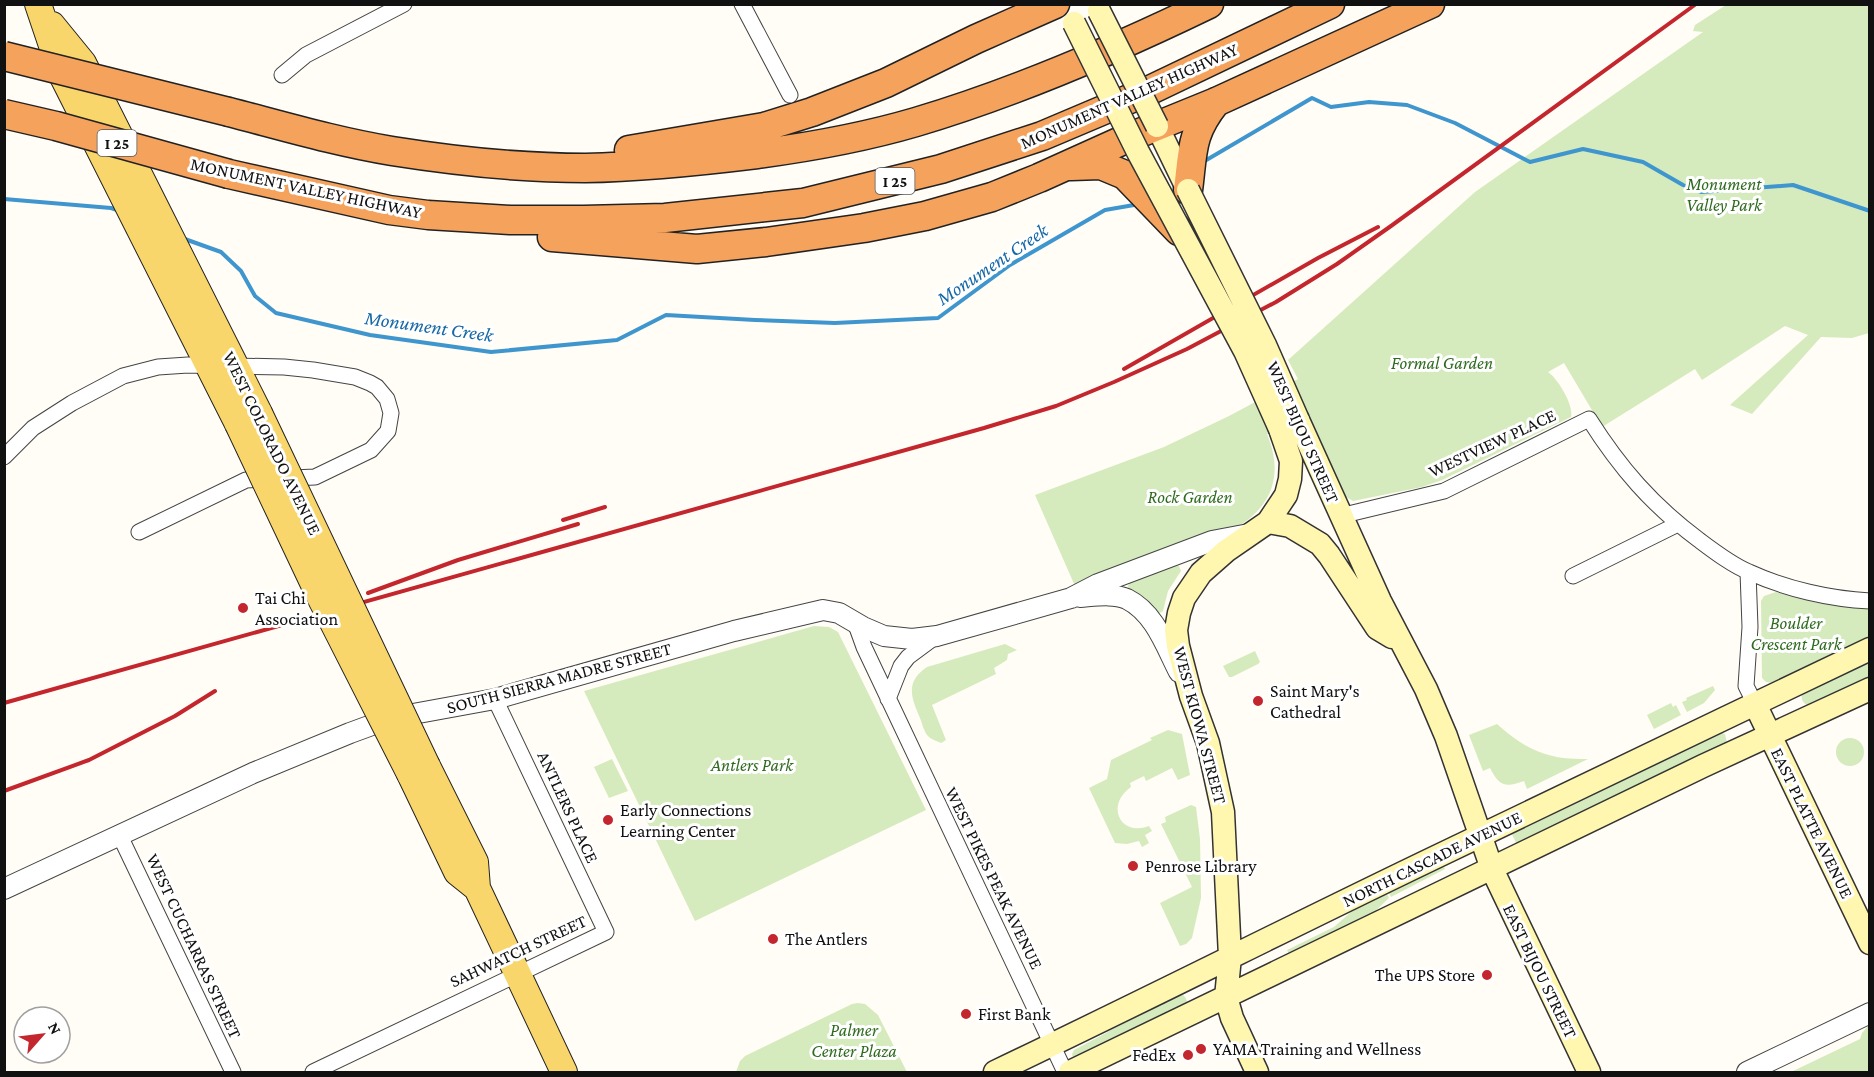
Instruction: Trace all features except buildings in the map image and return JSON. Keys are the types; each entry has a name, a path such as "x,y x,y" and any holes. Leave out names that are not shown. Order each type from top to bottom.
{"highway":[{"path":"976,39 999,23 1017,4"},
{"path":"4,56 342,141 444,157 531,166 585,168 704,161 784,150 915,123 1066,69 1209,4"},
{"name":"MONUMENT VALLEY HIGHWAY","path":"4,114 56,126 229,174 389,210 428,215 552,220 665,218 803,203 941,169 1042,136 1146,92 1330,4"},
{"path":"428,215 545,236 697,249 864,228 925,216 992,197 1066,166 1216,102 1430,4"},
{"path":"444,157 608,152 764,127 855,96 976,39 1065,10"},
{"path":"1188,190 1198,128 1216,102"},
{"path":"1066,166 1101,165 1125,175 1182,234"}],"main road":[{"name":"WEST COLORADO AVENUE","path":"39,8 62,75 209,365 318,593 418,770 475,862 477,888 564,1072"},
{"name":"WEST COLORADO AVENUE","path":"39,8 83,63 236,367 418,770"},
{"name":"WEST BIJOU STREET","path":"1097,8 1265,345 1289,424"},
{"name":"WEST BIJOU STREET","path":"1065,10 1130,137 1245,351 1340,516 1442,724 1492,868"},
{"name":"WEST KIOWA STREET","path":"1226,998 1230,957 1222,812 1208,743 1191,696 1176,630 1184,598 1201,573 1226,551 1260,528 1286,495 1291,461 1289,424"},
{"path":"1260,528 1290,526 1320,544 1377,628 1401,642"},
{"name":"NORTH CASCADE AVENUE","path":"995,1072 1480,835 1869,649"},
{"name":"NORTH CASCADE AVENUE","path":"1070,1072 1869,689"},
{"name":"EAST PLATTE AVENUE","path":"1755,704 1869,943"},
{"name":"EAST BIJOU STREET","path":"1492,868 1589,1072"},
{"path":"1226,998 1232,1018 1257,1072"}],"street":[{"path":"742,4 790,95"},
{"path":"282,75 306,55 394,7"},
{"path":"4,458 33,428 72,403 111,381 138,371 158,367 209,365 313,370 355,377 377,387 387,399 391,413 388,431 370,450 315,477 246,480 139,532"},
{"name":"WESTVIEW PLACE","path":"1340,516 1444,491 1589,418 1636,484 1678,524"},
{"path":"1574,576 1678,524 1714,551 1748,572 1819,593 1869,601"},
{"path":"1071,598 1098,584 1212,541 1260,528"},
{"path":"1748,572 1750,627 1746,686 1755,704"},
{"path":"1071,598 1108,596 1126,598 1146,613 1191,696"},
{"name":"SOUTH SIERRA MADRE STREET","path":"4,889 254,773 391,718 495,699 734,631 811,612 823,610 839,613 884,636 912,639 936,636 1071,598"},
{"name":"WEST PIKES PEAK AVENUE","path":"855,622 888,699 1065,1072"},
{"path":"888,699 901,666 908,657 936,636"},
{"name":"ANTLERS PLACE","path":"495,699 606,932"},
{"name":"WEST CUCHARRAS STREET","path":"120,836 233,1072"},
{"name":"SAHWATCH STREET","path":"312,1072 606,932"},
{"path":"1747,1072 1869,1013"}],"green space":[{"name":"Monument Valley Park","path":"1726,5 1869,5 1869,333 1852,338 1821,337 1752,414 1730,405 1808,335 1785,326 1702,380 1695,369 1602,427 1564,363 1548,372 1564,393 1570,406 1571,417 1442,480 1422,487 1353,501 1343,495 1309,416 1267,434 1274,461 1272,486 1260,508 1239,526 1075,586 1035,495 1164,447 1298,379 1288,360 1475,192 1703,32 1693,31 1695,25"},
{"path":"1175,565 1179,566 1181,571 1168,591 1163,611 1160,613 1129,592 1128,586 1131,581"},
{"name":"Boulder Crescent Park","path":"1776,592 1818,603 1869,608 1869,636 1772,683 1766,682 1762,678 1761,601 1764,596"},
{"name":"Antlers Park","path":"814,626 829,627 838,632 926,810 695,921 584,691"},
{"path":"1005,644 1017,650 1008,654 1007,660 994,668 996,674 932,705 946,740 941,743 929,737 924,730 912,697 915,678 927,667"},
{"path":"1255,651 1260,662 1258,664 1229,677 1223,666"},
{"path":"1869,658 1869,679 1809,706 1803,702 1803,691"},
{"path":"1713,686 1715,690 1704,703 1687,712 1682,702 1687,700 1686,698"},
{"path":"1671,703 1673,707 1676,705 1681,715 1654,729 1647,715"},
{"path":"1497,724 1518,741 1538,752 1561,758 1588,759 1527,789 1524,781 1503,784 1496,779 1490,768 1483,771 1469,735"},
{"path":"1168,730 1182,734 1190,775 1178,780 1172,768 1146,781 1144,776 1130,783 1131,787 1123,794 1119,802 1119,817 1130,827 1149,826 1152,831 1145,835 1149,843 1142,847 1139,841 1127,844 1115,843 1089,788 1107,779 1111,760"},
{"path":"1719,732 1725,734 1727,743 1518,847 1510,830"},
{"path":"1850,738 1860,742 1864,752 1860,762 1850,766 1840,762 1836,752 1840,742"},
{"path":"612,759 628,791 609,798 594,767"},
{"path":"1191,805 1196,807 1200,839 1201,898 1192,938 1180,946 1160,903 1192,887 1161,824 1166,822 1165,817"},
{"path":"1442,863 1445,869 1391,897 1387,889"},
{"path":"1385,890 1389,898 1372,914 1291,957 1287,950 1334,927 1359,905"},
{"path":"1177,993 1184,996 1188,1004 1074,1061 1072,1054 1074,1050 1106,1033 1134,1014"},
{"name":"Palmer Center Plaza","path":"858,1003 865,1004 878,1015 907,1072 736,1072 740,1061 745,1056"},
{"path":"1869,1025 1869,1072 1791,1072 1860,1039"}],"waterway":[{"name":"Monument Creek","path":"1203,162 1312,98 1331,107 1369,102 1407,105 1455,123 1530,162 1583,149 1643,162 1683,185 1701,192 1793,185 1870,211"},
{"name":"Monument Creek","path":"4,199 111,208 120,211"},
{"name":"Monument Creek","path":"182,238 221,252 241,271 255,296 276,313 370,335 491,352 617,340 666,315 835,323 938,318 1010,265 1105,210 1138,203"}],"railway":[{"path":"4,703 1056,406 1187,349 1276,302 1337,264 1696,4"},
{"path":"1124,369 1318,258 1378,227"},
{"path":"563,520 605,507"},
{"path":"368,593 458,560 578,524"},
{"path":"4,791 89,760 175,716 215,691"}],"place":[{"name":"Tai Chi Association","path":"243,608"},
{"name":"Saint Mary's Cathedral","path":"1258,701"},
{"name":"Early Connections Learning Center","path":"608,820"},
{"name":"Penrose Library","path":"1133,866"},
{"name":"The Antlers","path":"773,939"},
{"name":"The UPS Store","path":"1487,975"},
{"name":"First Bank","path":"966,1014"},
{"name":"YAMA Training and Wellness","path":"1201,1049"},
{"name":"FedEx","path":"1188,1055"}],"park label":[{"name":"Formal Garden","path":"1442,363"},
{"name":"Rock Garden","path":"1190,497"}]}
